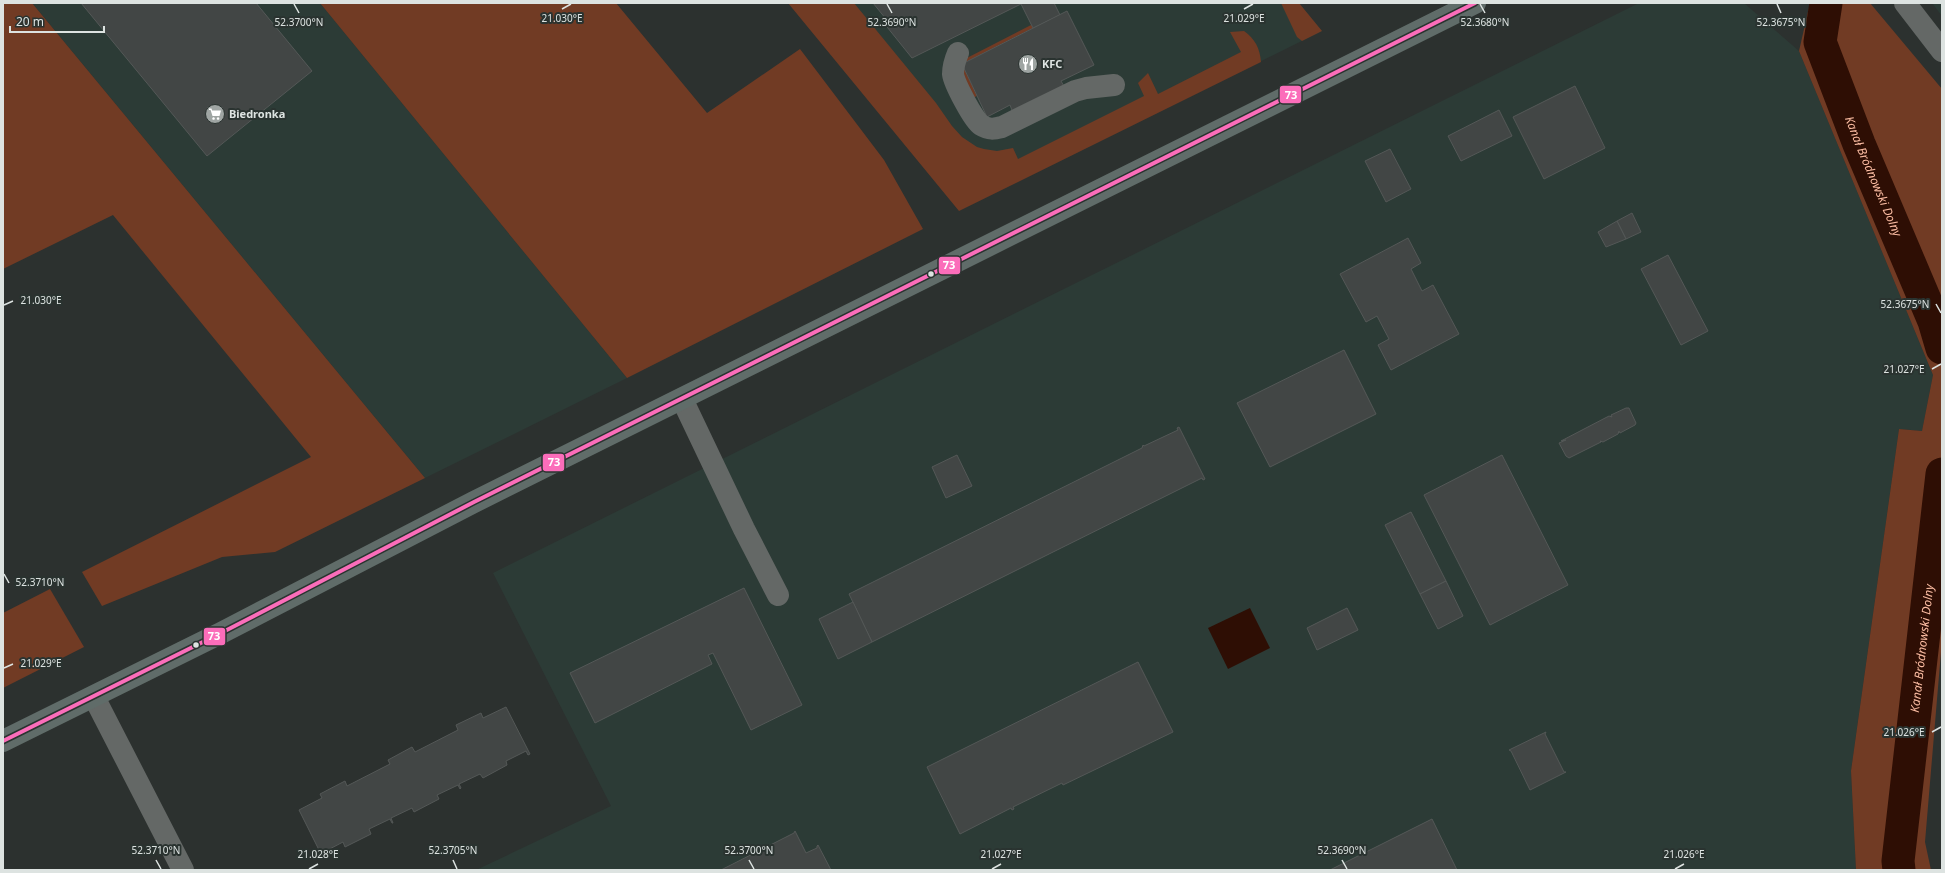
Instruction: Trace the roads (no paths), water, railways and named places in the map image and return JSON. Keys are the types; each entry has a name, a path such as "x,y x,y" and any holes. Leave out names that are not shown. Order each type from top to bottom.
{"main road":[{"path":"3,741 228,630 474,502 1474,3"}],"street":[{"path":"1905,3 1942,51"},
{"path":"958,53 953,66 954,76 973,116 980,125 992,129 1002,127 1076,90 1114,85"},
{"path":"682,399 744,529 778,595"},
{"path":"94,696 183,870"}],"waterway":[{"name":"Kanał Bródnowski Dolny","path":"1826,3 1820,42 1859,144 1934,321 1942,348"},
{"name":"Kanał Bródnowski Dolny","path":"1899,870 1898,861 1942,474"}],"place":[{"name":"KFC","path":"1028,64"},
{"name":"Biedronka","path":"215,114"}]}
